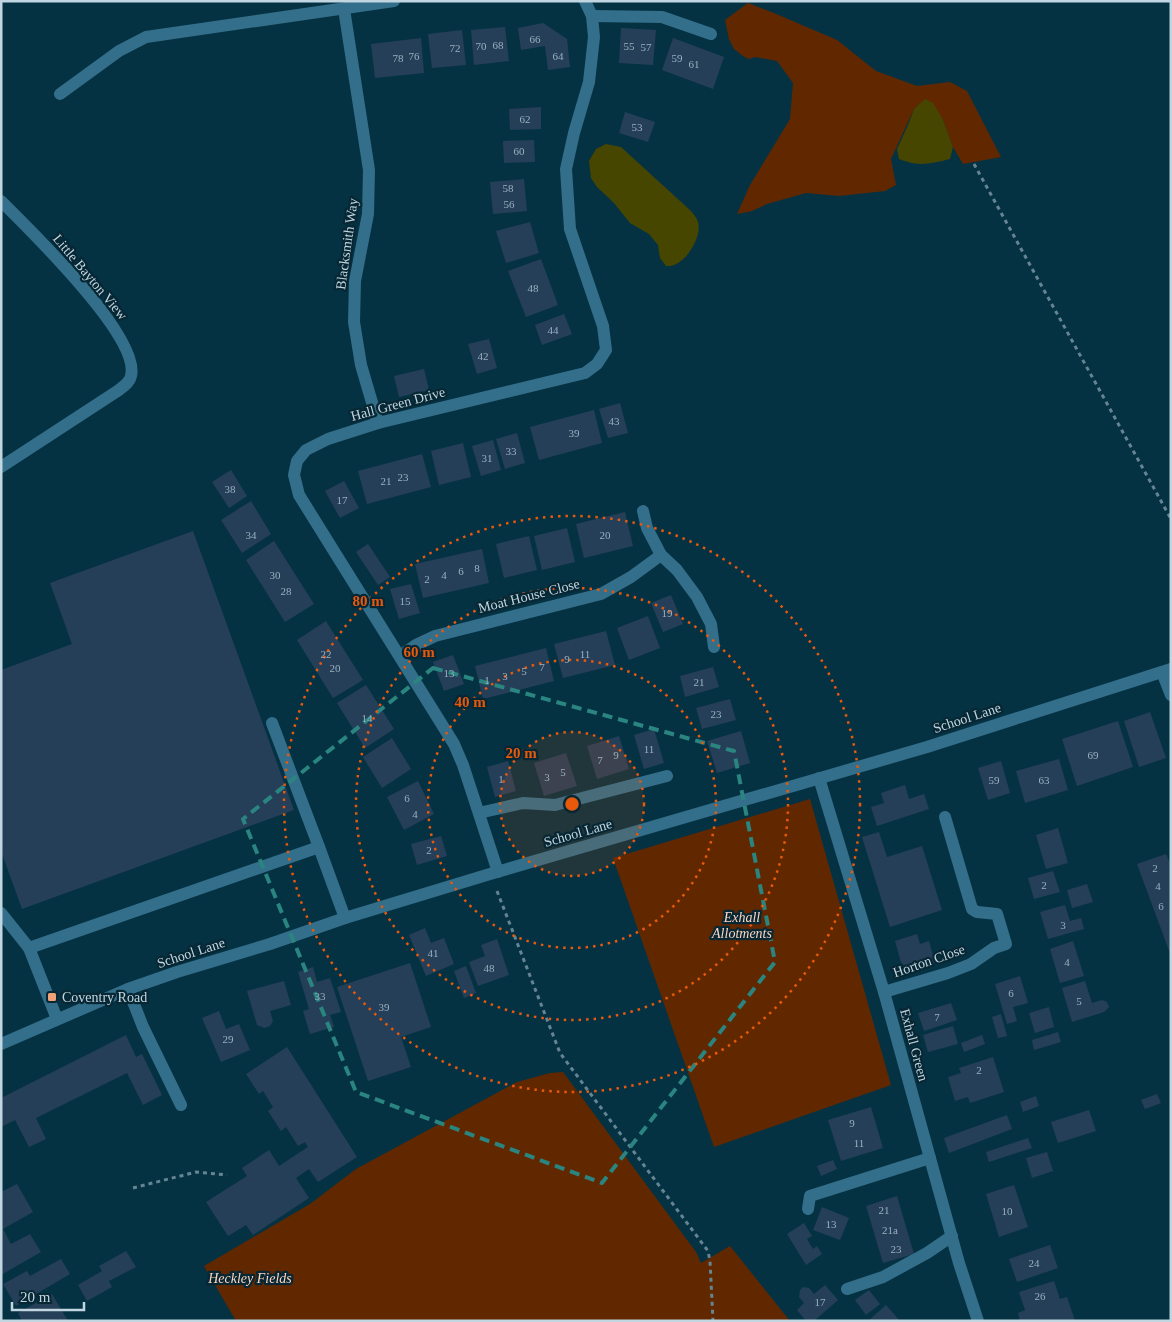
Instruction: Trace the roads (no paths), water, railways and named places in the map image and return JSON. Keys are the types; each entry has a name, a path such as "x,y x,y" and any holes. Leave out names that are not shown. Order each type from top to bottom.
{"street":[{"path":"60,94 119,51 146,37 394,1"},
{"name":"Hall Green Drive","path":"494,873 479,813 454,744 299,495 294,475 297,461 306,450 328,439 378,422 586,373 597,364 606,350 603,326 570,229 566,169 589,82 594,37 592,16 585,1"},
{"name":"Blacksmith Way","path":"344,9 369,170 368,214 355,282 354,322 361,366 378,422"},
{"path":"592,16 662,17 711,34"},
{"name":"Little Bayton View","path":"1,201 62,263 101,309 123,342 130,357 132,367 128,383 119,390 1,467"},
{"path":"643,510 647,528 661,555 676,570 697,597 711,624 714,647"},
{"name":"Moat House Close","path":"400,656 434,636 601,594 630,577 661,555"},
{"path":"1167,670 1171,695"},
{"name":"School Lane","path":"1,1044 57,1019 177,972 270,944 345,918 927,747 1167,670"},
{"path":"272,723 345,918"},
{"path":"479,813 523,803 555,805 667,776"},
{"name":"Exhall Green","path":"819,778 884,992 952,1236 978,1321"},
{"name":"Horton Close","path":"884,992 948,973 971,964 994,948 1006,944 997,914 977,912 972,909 945,817"},
{"path":"29,948 320,847"},
{"path":"1,913 29,948 57,1019"},
{"path":"128,990 143,1027 181,1105"},
{"path":"808,1209 810,1196 930,1158"},
{"path":"847,1289 891,1273 927,1253 952,1236"}],"place":[{"name":"Coventry Road","path":"52,997"}],"park label":[{"name":"Exhall Allotments","path":"742,926"},
{"name":"Heckley Fields","path":"250,1278"}]}
